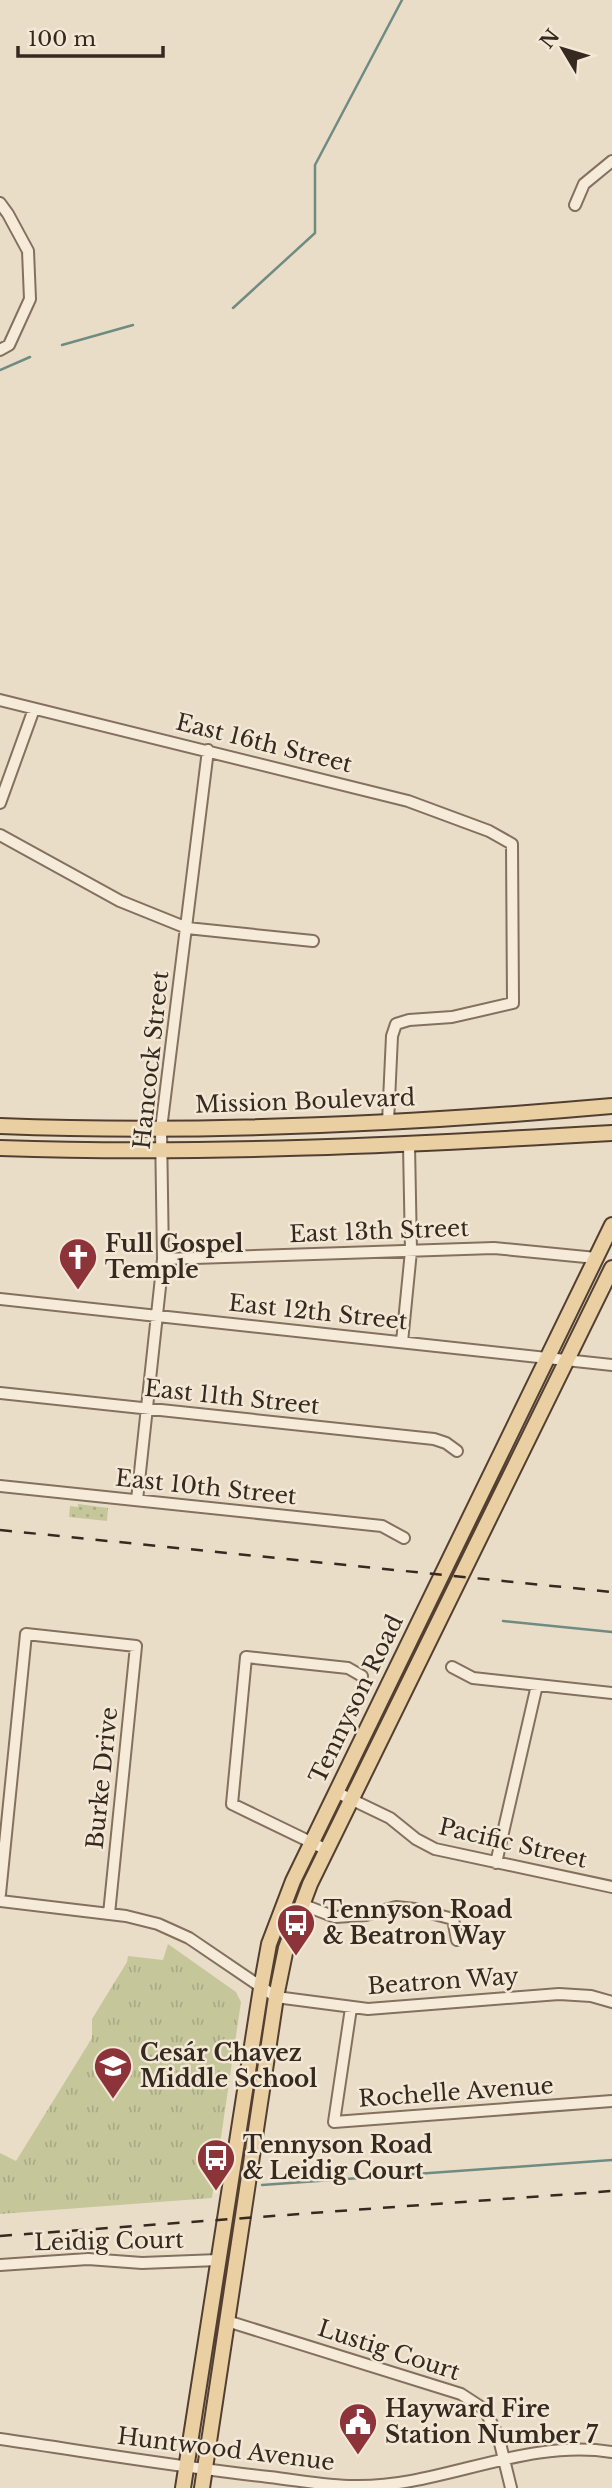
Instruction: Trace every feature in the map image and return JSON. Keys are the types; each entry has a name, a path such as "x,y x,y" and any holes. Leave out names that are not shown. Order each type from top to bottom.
{"main road":[{"name":"Mission Boulevard","path":"0,1126 161,1129 298,1127 612,1106"},
{"name":"Mission Boulevard","path":"0,1148 162,1151 409,1145 612,1133"},
{"name":"Tennyson Road","path":"183,2488 261,1988 275,1924 311,1843 612,1225"},
{"name":"Tennyson Road","path":"202,2488 276,1997 286,1948 301,1904 351,1799 612,1268"}],"street":[{"path":"575,205 584,184 611,164"},
{"path":"0,203 28,251 30,299 9,345 0,350"},
{"name":"East 16th Street","path":"0,700 408,801 489,831 512,844 513,1003 453,1017 409,1020 396,1024 392,1036 388,1122"},
{"path":"0,803 34,709"},
{"name":"Hancock Street","path":"137,1500 163,1259 161,1129 208,750"},
{"path":"0,835 120,901 187,928 313,941"},
{"path":"402,1342 411,1251 409,1145"},
{"name":"East 13th Street","path":"163,1259 507,1248 596,1258"},
{"name":"East 12th Street","path":"0,1299 612,1365"},
{"name":"East 11th Street","path":"0,1393 433,1439 446,1443 457,1451"},
{"name":"East 10th Street","path":"0,1486 382,1526 404,1538"},
{"name":"Burke Drive","path":"0,1894 26,1634 136,1646 108,1914"},
{"path":"327,1850 232,1804 246,1657 348,1668 362,1676"},
{"path":"452,1667 473,1678 612,1693"},
{"path":"496,1863 537,1685"},
{"name":"Pacific Street","path":"336,1792 390,1818 425,1845 496,1863 611,1883"},
{"path":"0,1901 142,1919 174,1930 276,1997"},
{"path":"301,1904 335,1917 366,1915 396,1907 449,1917 455,1923 457,1940"},
{"name":"Beatron Way","path":"276,1997 351,2008 559,1994 591,1996 612,2002"},
{"name":"Rochelle Avenue","path":"351,2008 334,2122 612,2101"},
{"name":"Leidig Court","path":"0,2265 88,2259 142,2263 218,2260"},
{"name":"Lustig Court","path":"227,2321 461,2394 484,2409 498,2435 511,2488"},
{"name":"Huntwood Avenue","path":"0,2439 205,2470 355,2486 425,2478 504,2458 564,2450 612,2452"}],"green space":[{"path":"78,1504 108,1508 107,1521 69,1517 70,1506 78,1507"},
{"name":"Cesár Chavez Middle School","path":"168,1944 236,1992 241,2002 212,2198 0,2214 0,2153 16,2161 92,2038 92,2019 127,1962 128,1956 163,1960"}],"waterway":[{"path":"233,308 315,233 315,165 402,0"},
{"path":"62,345 133,325"},
{"path":"0,370 30,357"},
{"path":"503,1621 612,1632"},
{"path":"262,2185 612,2160"}],"railway":[{"path":"0,1530 612,1592"},
{"path":"0,2236 612,2191"}],"place":[{"name":"Full Gospel Temple","path":"78,1291"},
{"name":"Tennyson Road & Beatron Way","path":"296,1957"},
{"name":"Cesár Chavez Middle School","path":"113,2100"},
{"name":"Tennyson Road & Leidig Court","path":"216,2192"},
{"name":"Hayward Fire Station Number 7","path":"358,2456"}]}
